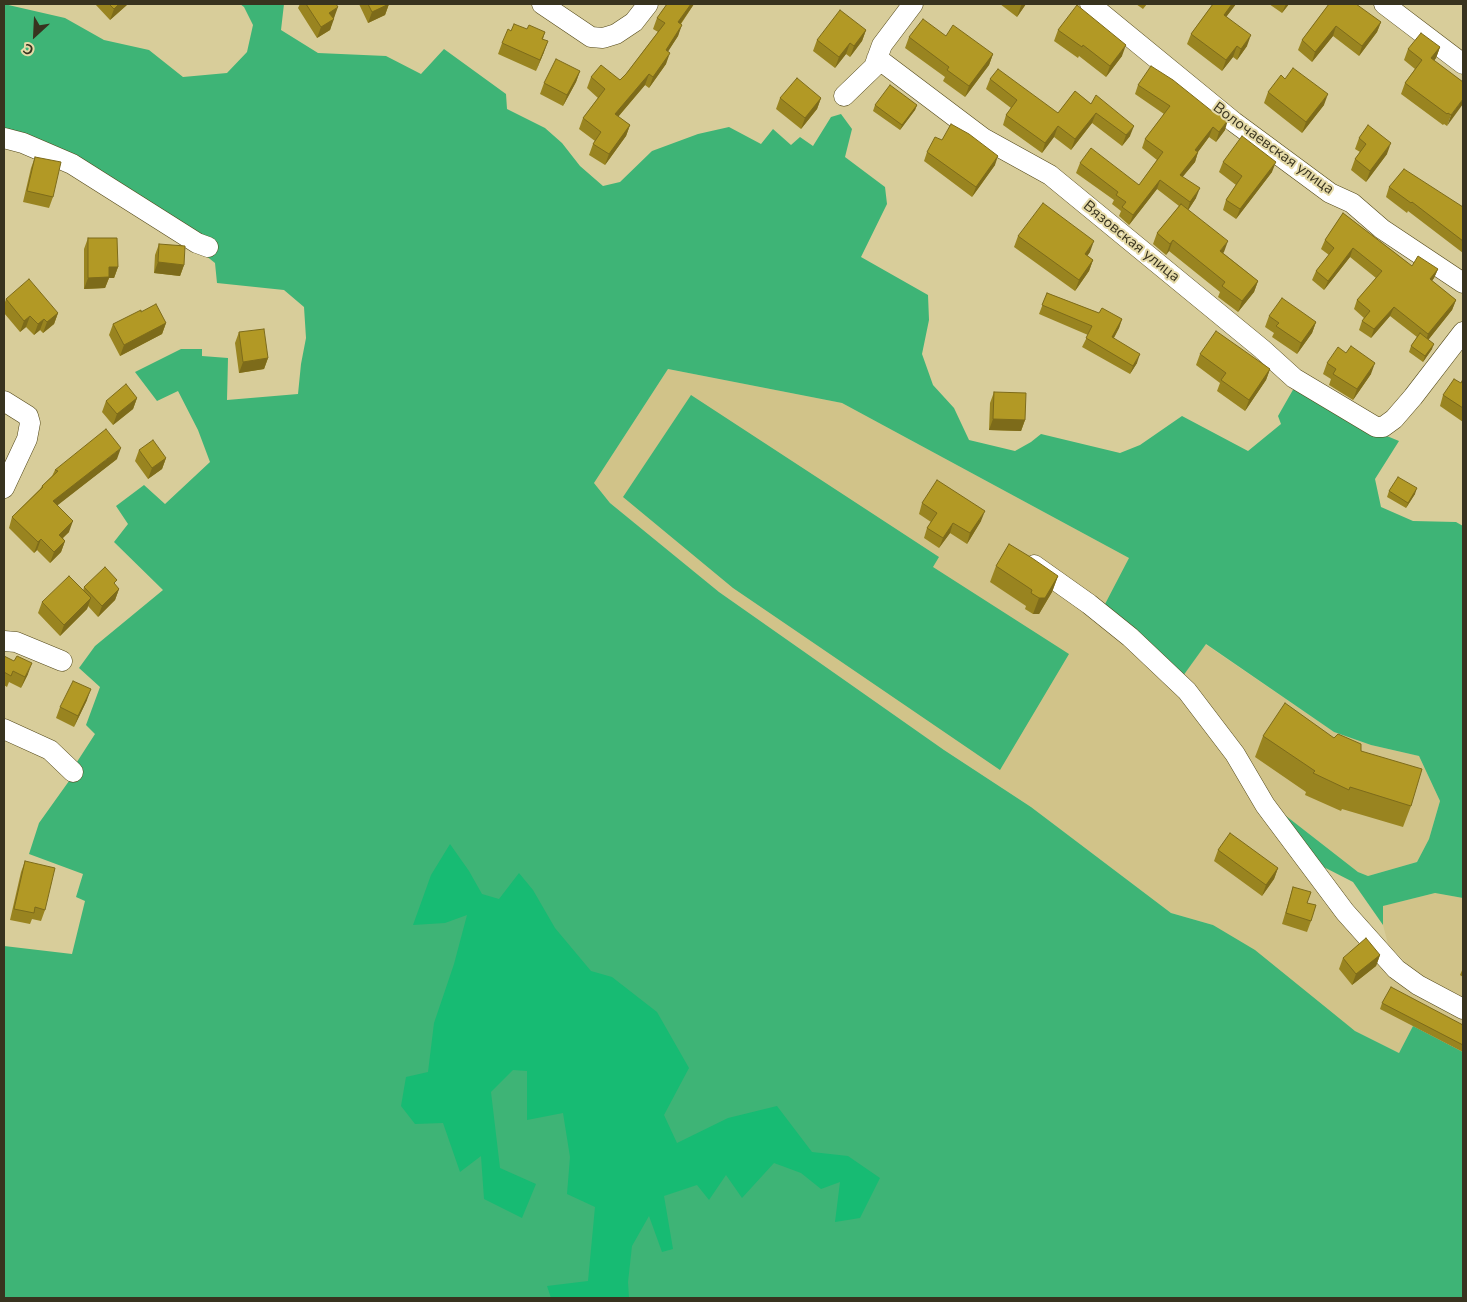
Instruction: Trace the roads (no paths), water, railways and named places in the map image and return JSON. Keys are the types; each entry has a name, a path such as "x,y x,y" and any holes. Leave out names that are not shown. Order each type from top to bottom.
{"street":[{"path":"542,4 591,37 602,38 616,34 634,22 648,4"},
{"path":"844,96 874,67 882,45 912,4"},
{"name":"Волочаевская улица","path":"1090,4 1234,122 1330,193 1352,203 1382,230 1463,283"},
{"path":"1384,4 1463,64"},
{"name":"Вязовская улица","path":"877,58 983,138 1050,175 1262,349 1294,378 1376,427 1383,427 1394,419 1414,397 1463,332"},
{"path":"4,138 23,143 72,164 197,243 208,247"},
{"path":"4,401 28,416 30,423 27,439 4,488"},
{"path":"1018,554 1088,604 1130,637 1187,691 1235,754 1265,805 1345,912 1396,969 1418,985 1463,1008"},
{"path":"4,641 16,642 62,661"},
{"path":"4,729 50,750 73,772"}]}
